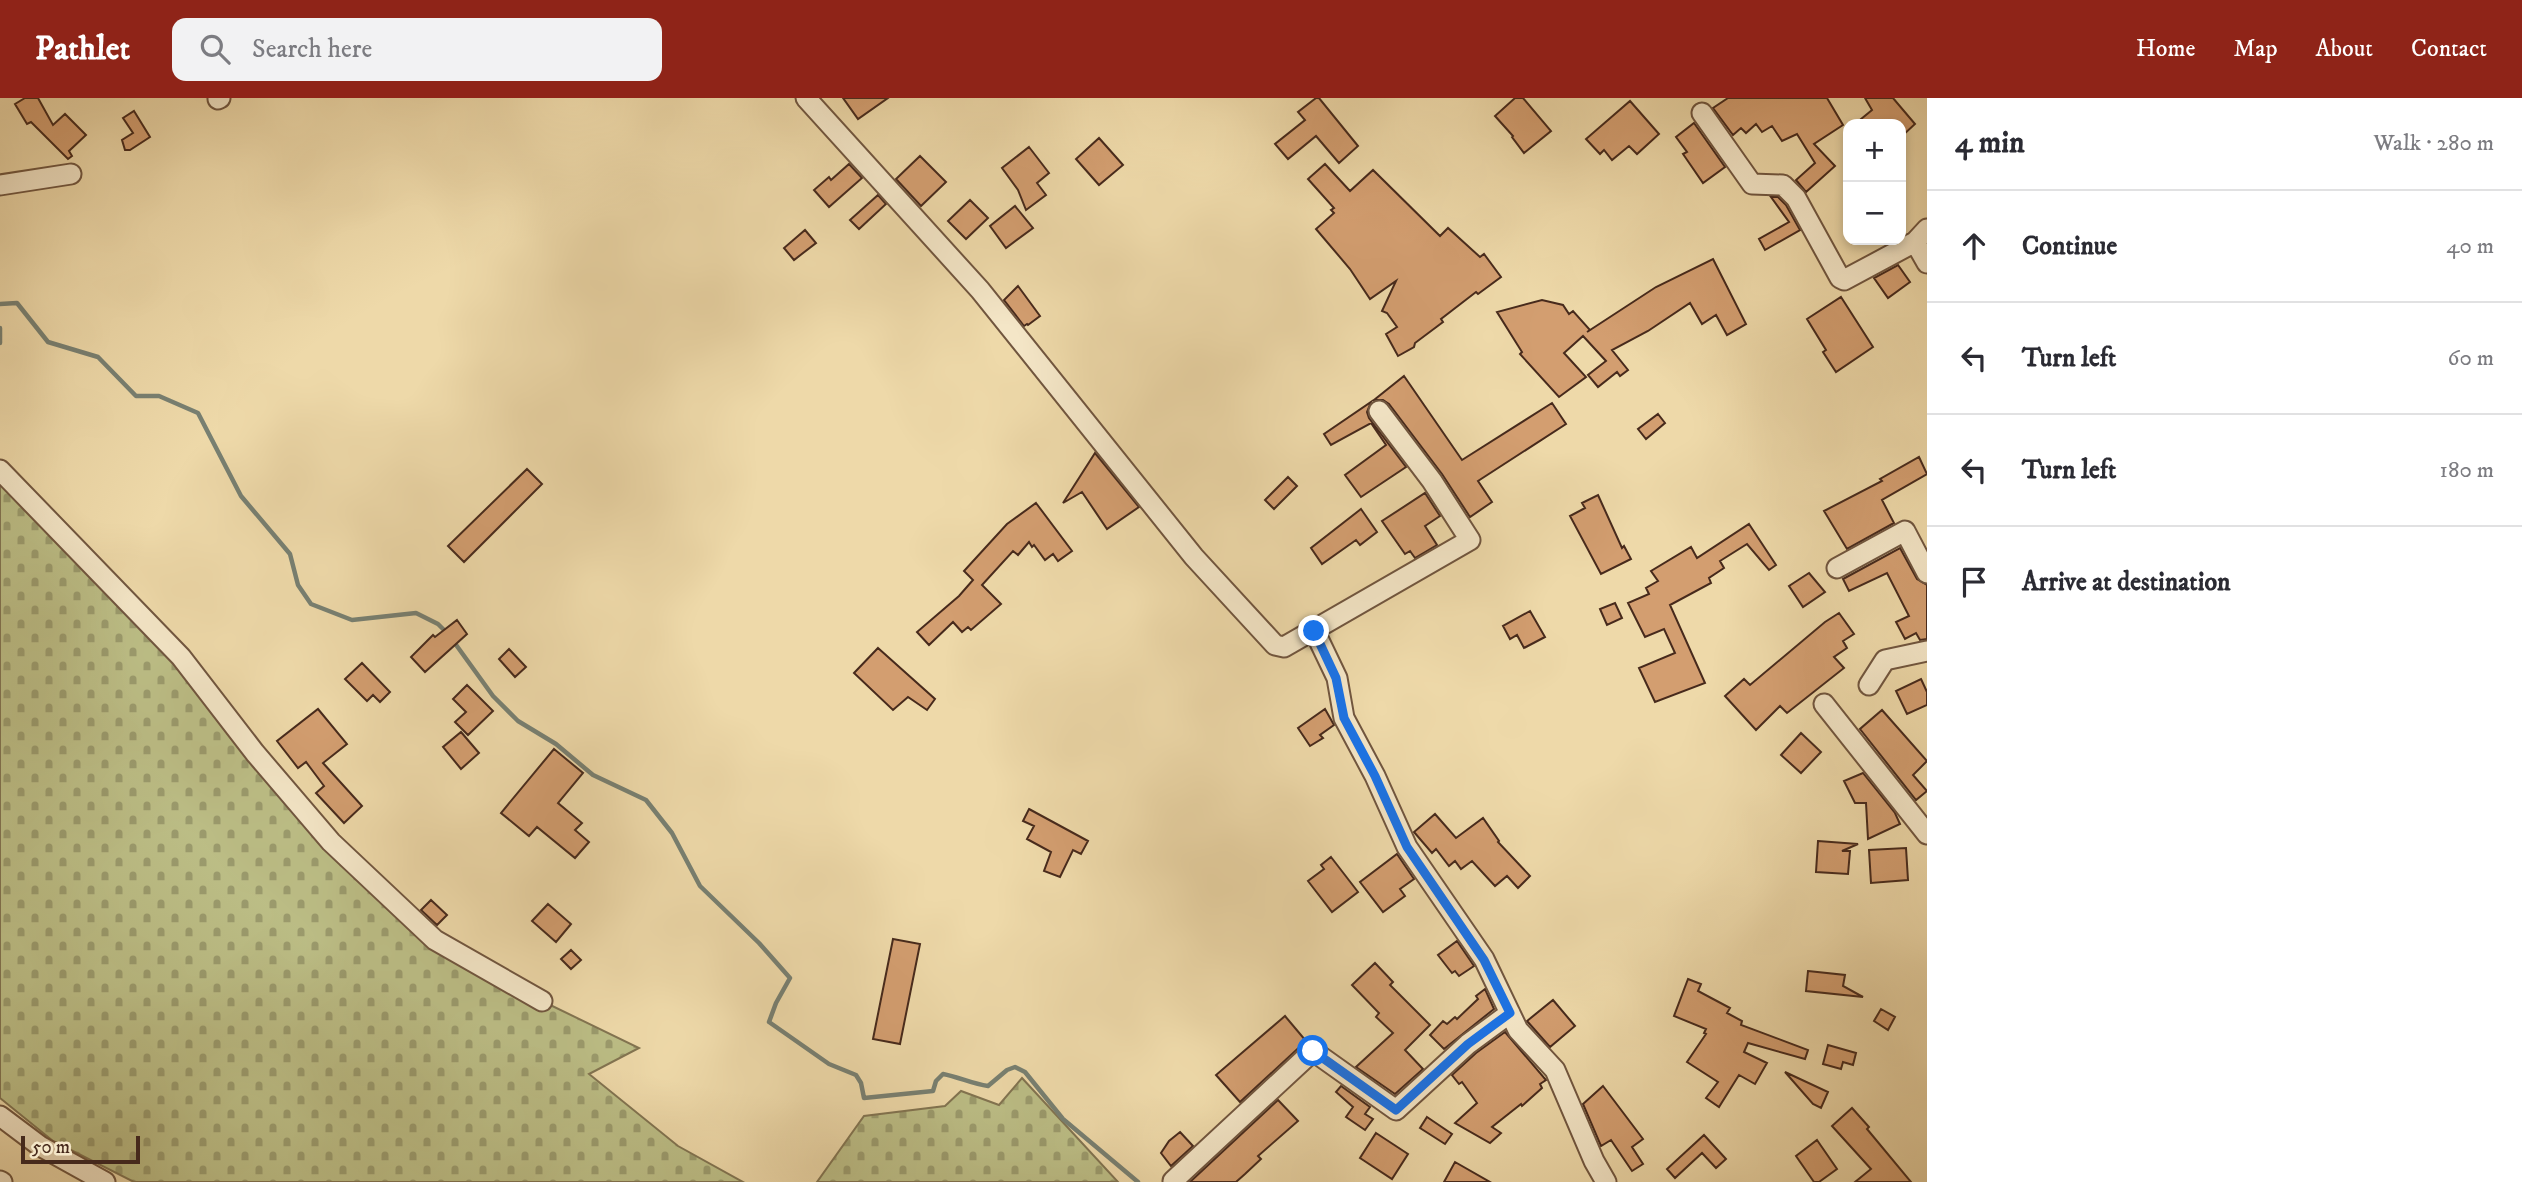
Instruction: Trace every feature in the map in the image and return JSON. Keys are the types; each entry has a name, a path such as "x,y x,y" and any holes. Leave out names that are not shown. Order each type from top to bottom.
{"street":[{"path":"806,98 980,290 1194,557 1275,645 1284,648 1470,540 1432,481 1379,411"},
{"path":"1702,113 1752,184 1783,185 1796,198 1840,278 1844,280 1921,235 1927,262"},
{"path":"0,185 71,174"},
{"path":"0,470 181,657 255,753 341,851 435,940 542,1001"},
{"path":"1837,568 1905,531 1927,573"},
{"path":"1314,631 1336,678 1344,718 1375,776 1407,847 1484,960 1518,1030 1555,1070 1594,1161 1606,1182"},
{"path":"1869,685 1885,660 1927,650"},
{"path":"1824,704 1927,834"},
{"path":"1173,1181 1313,1051 1396,1110 1468,1044 1510,1013"},
{"path":"0,1116 40,1146 105,1182"}],"green space":[{"path":"0,470 255,753 435,940 542,1001 639,1048 589,1074 678,1146 743,1182 134,1182 53,1141 0,1098"},
{"path":"1022,1078 1118,1182 817,1182 864,1116 945,1106 961,1091 999,1105"}],"building":[{"path":"25,98 38,98 53,125 65,114 86,135 69,151 72,156 68,159 31,122 27,124 15,104"},
{"path":"843,98 888,98 858,119"},
{"path":"1319,98 1358,146 1339,163 1316,136 1288,159 1275,144 1305,120 1298,112"},
{"path":"1515,98 1523,98 1551,131 1524,153 1495,116"},
{"path":"1728,98 1827,98 1843,125 1814,144 1835,166 1806,192 1796,180 1815,163 1797,134 1782,141 1772,126 1762,132 1756,124 1746,133 1741,128 1733,135 1713,108"},
{"path":"1865,98 1893,98 1915,124 1906,132 1906,119 1861,119 1872,110"},
{"path":"1630,101 1659,134 1637,154 1629,146 1612,160 1604,150 1600,154 1586,139"},
{"path":"134,111 150,137 130,150 125,150 122,140 133,133 123,118"},
{"path":"1694,123 1725,167 1703,183 1683,154 1687,152 1676,137"},
{"path":"1099,138 1123,165 1099,185 1076,159"},
{"path":"1029,147 1049,173 1037,183 1046,195 1026,210 1018,190 1002,168"},
{"path":"920,156 946,182 921,206 896,179"},
{"path":"849,164 862,178 829,207 814,190 829,177 831,180"},
{"path":"1325,164 1350,191 1373,170 1440,236 1448,228 1480,257 1484,254 1501,277 1478,294 1476,292 1441,319 1443,322 1415,343 1414,347 1398,356 1386,334 1397,327 1387,313 1382,311 1396,281 1370,299 1350,269 1316,229 1334,213 1331,210 1334,208 1308,179"},
{"path":"878,195 886,204 859,229 850,220"},
{"path":"1771,197 1778,197 1786,205 1800,230 1765,250 1759,239 1789,222"},
{"path":"970,200 988,218 966,239 948,221"},
{"path":"1015,206 1033,228 1006,248 990,226"},
{"path":"805,230 816,243 794,260 784,248"},
{"path":"1713,259 1746,324 1727,335 1716,315 1702,324 1690,303 1648,331 1612,350 1628,370 1620,376 1617,372 1598,387 1588,375 1606,361 1583,336 1564,353 1586,377 1559,397 1520,354 1522,352 1497,312 1542,300 1563,305 1569,314 1573,311 1590,330 1587,332 1656,287"},
{"path":"1898,265 1910,282 1888,298 1874,278"},
{"path":"1018,286 1040,316 1024,326 1004,300"},
{"path":"1841,297 1873,347 1836,372 1807,319"},
{"path":"1404,376 1462,460 1552,403 1566,424 1478,481 1492,502 1470,517 1442,474 1389,404 1383,400 1374,400"},
{"path":"1371,402 1367,412 1369,418 1406,467 1361,497 1345,475 1386,445 1371,423 1331,445 1324,434"},
{"path":"1658,414 1665,423 1646,439 1638,429"},
{"path":"1095,453 1139,507 1107,529 1082,492 1063,503"},
{"path":"1919,457 1927,474 1882,500 1894,523 1847,549 1824,511 1882,481 1880,479"},
{"path":"527,469 542,484 464,562 448,546"},
{"path":"1288,477 1297,486 1274,509 1265,500"},
{"path":"1425,493 1440,516 1425,526 1437,545 1415,558 1410,551 1405,554 1382,521"},
{"path":"1598,495 1622,548 1624,546 1631,559 1601,574 1570,516 1585,508 1582,503"},
{"path":"1036,503 1072,551 1058,561 1053,554 1045,560 1029,542 1018,555 1013,551 982,585 1001,604 971,630 968,627 962,632 953,622 929,645 917,632 959,596 973,580 964,571 1007,524"},
{"path":"1361,509 1377,532 1360,545 1356,540 1322,564 1311,548"},
{"path":"1749,524 1776,565 1769,570 1747,544 1720,561 1724,568 1709,578 1711,583 1670,605 1705,683 1655,702 1639,668 1675,653 1664,629 1645,637 1628,603 1649,594 1646,588 1658,581 1651,571 1691,547 1697,558"},
{"path":"1900,548 1917,579 1927,585 1927,639 1920,640 1916,633 1905,639 1896,622 1909,616 1887,573 1849,591 1843,579"},
{"path":"1809,573 1825,592 1803,607 1789,586"},
{"path":"1615,603 1622,618 1607,625 1600,609"},
{"path":"1530,611 1545,637 1524,648 1517,635 1510,639 1503,626"},
{"path":"1839,613 1854,634 1843,641 1847,648 1834,657 1844,668 1787,713 1780,706 1756,730 1725,696 1744,679 1750,685"},
{"path":"457,620 467,634 425,672 411,657 433,635 435,637"},
{"path":"878,648 935,699 927,710 908,697 893,710 854,673"},
{"path":"509,649 526,667 515,677 499,659"},
{"path":"362,663 390,692 380,702 373,695 367,701 345,679"},
{"path":"1921,679 1927,692 1927,705 1907,714 1896,691"},
{"path":"467,685 493,711 468,735 455,722 466,712 453,699"},
{"path":"318,709 347,744 323,763 362,806 344,823 316,793 324,786 306,762 298,768 277,741"},
{"path":"1325,709 1334,725 1320,735 1323,738 1310,746 1298,728"},
{"path":"1882,710 1927,761 1913,775 1927,791 1916,800 1860,729"},
{"path":"461,732 479,753 461,769 443,747"},
{"path":"1801,733 1821,752 1801,773 1781,755"},
{"path":"554,749 583,773 558,803 582,823 575,830 589,842 575,858 537,827 529,836 501,813"},
{"path":"1863,773 1895,813 1900,824 1868,839 1866,803 1855,803 1844,781"},
{"path":"1029,809 1088,841 1081,854 1073,850 1060,877 1044,871 1051,852 1027,839 1034,826 1023,821"},
{"path":"1435,814 1456,838 1483,818 1498,842 1530,876 1518,888 1507,876 1495,886 1472,861 1461,869 1455,861 1449,866 1436,849 1432,853 1414,832"},
{"path":"1818,841 1858,844 1842,851 1850,851 1848,874 1816,872"},
{"path":"1906,848 1908,880 1871,883 1869,850"},
{"path":"1397,854 1414,879 1400,889 1405,896 1383,912 1360,882"},
{"path":"1331,857 1358,892 1332,912 1308,881 1324,869 1321,865"},
{"path":"431,900 447,915 437,925 421,910"},
{"path":"548,904 571,924 556,942 532,921"},
{"path":"893,939 920,944 900,1044 873,1039"},
{"path":"1457,941 1474,966 1459,976 1455,971 1452,973 1438,955"},
{"path":"571,950 581,960 571,969 561,959"},
{"path":"1375,963 1393,982 1390,985 1430,1025 1405,1050 1423,1069 1395,1094 1356,1067 1393,1033 1376,1017 1379,1013 1352,985"},
{"path":"1808,971 1845,975 1843,986 1863,997 1806,991"},
{"path":"1688,979 1701,984 1698,991 1730,1008 1727,1013 1742,1021 1741,1025 1808,1050 1805,1059 1748,1043 1744,1052 1767,1063 1755,1084 1739,1075 1719,1107 1706,1098 1718,1082 1687,1062 1706,1034 1706,1029 1674,1016"},
{"path":"1485,989 1494,1009 1444,1049 1430,1035 1443,1021 1447,1024 1455,1017 1457,1019"},
{"path":"1553,1000 1575,1026 1550,1047 1527,1021"},
{"path":"1881,1009 1895,1017 1888,1030 1874,1021"},
{"path":"1285,1016 1306,1041 1240,1102 1216,1075"},
{"path":"1505,1032 1546,1080 1540,1084 1542,1088 1522,1106 1521,1104 1492,1127 1501,1133 1490,1143 1455,1123 1477,1103 1462,1082 1459,1084 1452,1075"},
{"path":"1828,1045 1856,1053 1853,1065 1843,1062 1841,1069 1823,1064"},
{"path":"1785,1072 1828,1092 1821,1108 1813,1104"},
{"path":"1341,1086 1370,1107 1365,1114 1373,1119 1365,1130 1346,1117 1353,1107 1336,1092"},
{"path":"1603,1086 1643,1139 1632,1147 1643,1164 1632,1171 1611,1140 1601,1146 1583,1104"},
{"path":"1278,1100 1298,1121 1258,1156 1261,1159 1245,1174 1236,1182 1190,1182"},
{"path":"1852,1108 1911,1182 1855,1182 1871,1169 1832,1126"},
{"path":"1427,1117 1452,1134 1445,1144 1420,1128"},
{"path":"1180,1132 1193,1146 1171,1166 1161,1153 1169,1141"},
{"path":"1376,1133 1408,1154 1392,1179 1360,1158"},
{"path":"1704,1135 1726,1159 1716,1168 1702,1153 1675,1178 1667,1169"},
{"path":"1817,1140 1837,1169 1819,1182 1814,1182 1796,1156"},
{"path":"1455,1162 1490,1182 1444,1182"}],"waterway":[{"path":"0,304 17,303 48,342 98,357 136,396 159,396 198,413 241,496 290,554 298,585 311,604 352,620 416,613 438,624 446,632"},
{"path":"0,328 0,343"},
{"path":"454,642 493,696 518,721 556,744 593,775 646,800 672,833 700,886 759,943 790,978 769,1022 829,1064 856,1075 864,1098 933,1091 936,1081 943,1074 988,1086 1007,1070 1015,1067 1025,1072 1063,1119 1138,1182"}],"route":[{"path":"1313,1051 1396,1110 1468,1044 1510,1013 1484,960 1407,847 1375,776 1344,718 1336,678 1314,631"}]}
